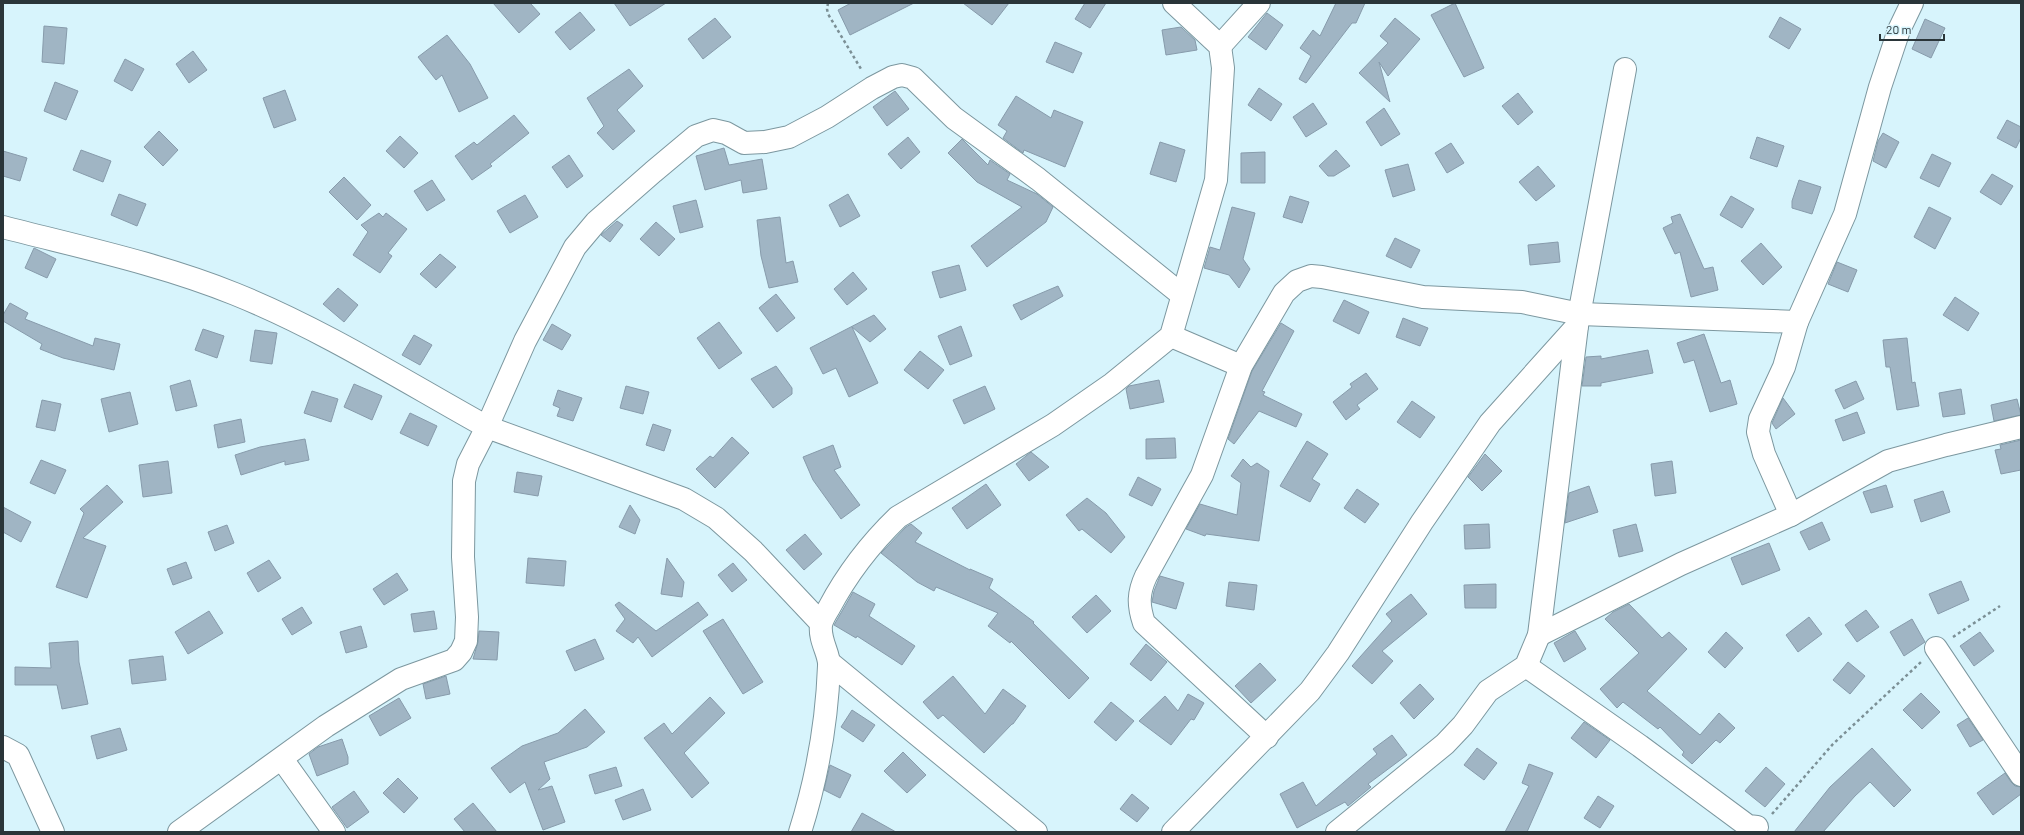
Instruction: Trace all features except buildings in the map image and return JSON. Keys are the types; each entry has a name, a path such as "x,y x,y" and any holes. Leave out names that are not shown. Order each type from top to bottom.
{"street":[{"path":"1036,832 830,663 822,644 821,623 839,588 878,536 898,517 1053,425 1112,384 1171,336 1216,180 1223,68 1220,46 1174,3"},
{"path":"1220,46 1259,3"},
{"path":"1791,515 1764,454 1758,432 1760,419 1784,368 1797,322 1845,214 1880,87 1899,30 1912,3"},
{"path":"1337,832 1445,744 1463,725 1488,691 1526,666 1539,635 1578,320 1625,68"},
{"path":"178,832 282,759 326,726 401,679 454,660 461,652 466,641 463,557 464,481 468,464 487,427 524,342 575,247 596,222 696,136 713,130 726,133 744,143 765,142 789,137 827,117 872,88 893,77 902,75 913,78 954,118 1038,178 1182,295"},
{"path":"3,227 167,271 236,294 326,336 487,427 684,499 716,518 753,551 821,623"},
{"path":"1267,737 1144,623 1138,608 1141,586 1202,476 1241,366 1284,294 1297,281 1310,276 1423,297 1522,302 1578,320 1797,322"},
{"path":"1173,832 1267,737 1310,691 1338,653 1422,522 1490,423 1578,320"},
{"path":"1171,336 1241,366"},
{"path":"1539,635 1681,564 1791,515 1888,461 2021,427"},
{"path":"1936,648 2021,775"},
{"path":"800,832 811,799 822,742 830,663"},
{"path":"1526,666 1640,746 1748,826 1757,827"},
{"path":"3,747 18,755 53,832"},
{"path":"282,759 334,832"}],"path":[{"path":"828,3 828,14 872,88"},
{"path":"1757,827 1764,823 1833,744 1887,692 1936,648 2000,606"}]}
